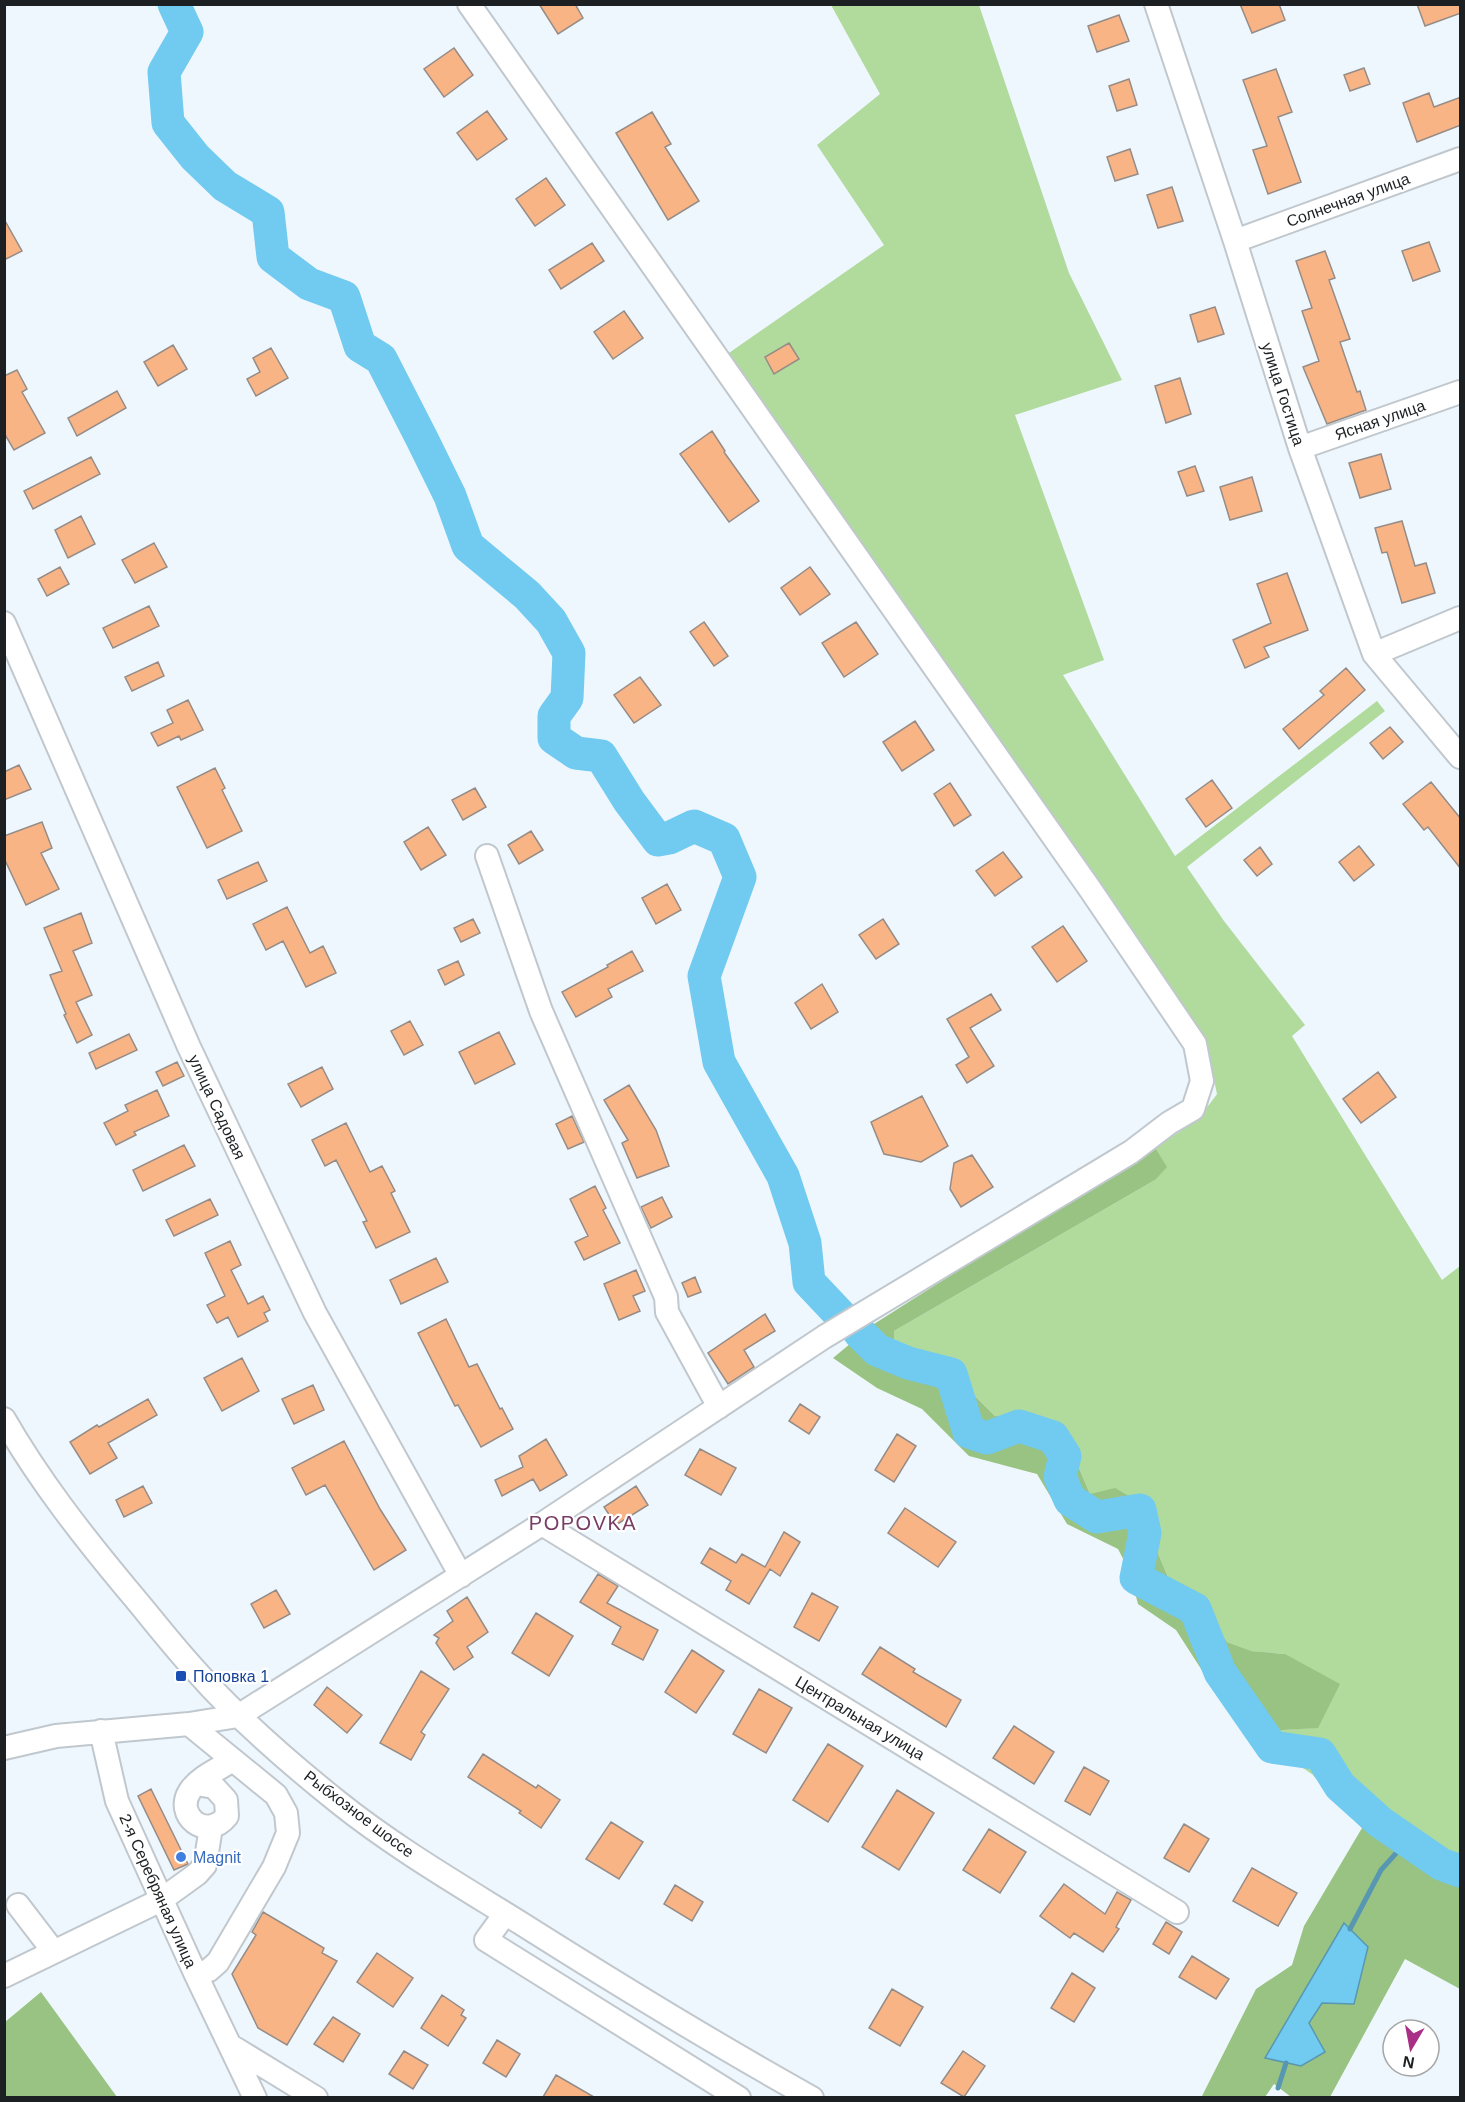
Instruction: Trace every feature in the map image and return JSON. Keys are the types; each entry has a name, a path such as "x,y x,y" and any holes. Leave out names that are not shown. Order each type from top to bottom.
{"street":[{"path":"4,1748 56,1736 189,1724 238,1716 542,1524 824,1337 1131,1152 1193,1108 1202,1081 1195,1044 1090,889 469,4"},
{"name":"улица Гостица","path":"1156,4 1300,448 1374,654 1461,757"},
{"name":"Солнечная улица","path":"1234,241 1461,159"},
{"name":"Ясная улица","path":"1300,448 1461,392"},
{"path":"1374,654 1461,618"},
{"name":"улица Садовая","path":"4,623 189,1047 305,1292 461,1576"},
{"path":"487,856 541,1011 666,1297 667,1312 719,1407"},
{"name":"Рыбхозное шоссе","path":"4,1419 23,1452 75,1527 196,1672 238,1716 341,1804 505,1914 727,2051 812,2097"},
{"name":"Центральная улица","path":"542,1524 1177,1912"},
{"path":"189,1724 276,1796 285,1813 288,1833 274,1867 218,1962 209,1970 196,1975"},
{"name":"2-я Серебряная улица","path":"101,1731 117,1801 161,1900 255,2097"},
{"path":"196,1784 214,1787 226,1800 227,1816 220,1825 212,1827 198,1825 191,1819 187,1810 189,1793 196,1784 233,1760"},
{"path":"4,1976 161,1900 197,1875 205,1865 212,1827"},
{"path":"18,1905 54,1952"},
{"path":"505,1914 486,1940 739,2097"},
{"path":"231,2046 316,2097"}],"green space":[{"path":"831,5 979,5 1069,273 1122,380 1015,415 1104,660 1063,675 1175,856 1377,701 1385,711 1187,867 1224,921 1305,1025 1292,1036 1442,1280 1460,1266 1460,1856 1407,1827 1356,1781 1313,1775 1251,1732 1312,1728 1285,1654 1250,1651 1227,1642 1205,1606 1168,1577 1154,1544 1151,1509 1090,1494 1067,1440 1032,1418 995,1416 971,1392 958,1359 894,1343 894,1331 1155,1180 1154,1146 1189,1125 1217,1094 1209,1057 726,355 884,245 817,145 880,94"},
{"path":"1154,1146 1167,1167 1155,1180 894,1331 894,1343 958,1359 971,1392 995,1416 1032,1418 1067,1440 1090,1494 1115,1488 1151,1509 1154,1544 1168,1577 1205,1606 1227,1642 1251,1651 1285,1654 1340,1684 1318,1728 1251,1732 1230,1714 1176,1630 1138,1604 1129,1570 1118,1549 1067,1524 1037,1474 969,1456 922,1409 877,1388 833,1358 874,1324"},
{"path":"1313,1775 1356,1781 1407,1827 1460,1856 1460,1989 1405,1959 1330,2097 1291,2097 1274,2084 1265,2097 1201,2098 1256,1989 1292,1965 1304,1926 1362,1828","holes":["1344,1923 1354,2004 1322,2003 1309,2023 1325,2052 1265,2058"]},
{"path":"41,1992 117,2097 5,2097 5,2022"}],"water":[{"path":"1344,1923 1368,1947 1354,2004 1322,2003 1309,2023 1325,2052 1301,2066 1265,2058"}],"building":[{"path":"539,4 575,4 583,18 558,34"},
{"path":"1240,4 1279,4 1285,20 1252,33"},
{"path":"1417,4 1461,4 1461,13 1425,26"},
{"path":"1119,15 1129,41 1097,52 1088,26"},
{"path":"454,48 473,75 444,97 424,69"},
{"path":"1364,68 1370,84 1350,91 1344,75"},
{"path":"1276,69 1292,112 1278,117 1301,182 1268,194 1253,150 1267,146 1243,80"},
{"path":"1129,79 1137,105 1117,111 1109,86"},
{"path":"1429,93 1434,107 1461,97 1461,125 1417,142 1403,103"},
{"path":"487,111 507,139 477,160 457,133"},
{"path":"652,112 671,144 665,147 699,201 668,220 616,133"},
{"path":"1130,149 1138,174 1115,181 1107,157"},
{"path":"546,178 565,205 535,226 516,199"},
{"path":"1172,187 1183,221 1158,228 1147,195"},
{"path":"4,219 22,251 4,260"},
{"path":"1429,242 1440,271 1413,281 1402,251"},
{"path":"592,243 604,261 561,289 549,270"},
{"path":"1325,251 1335,278 1329,280 1350,339 1340,342 1357,392 1360,391 1366,410 1327,424 1303,367 1319,361 1302,311 1312,308 1296,261"},
{"path":"1215,307 1224,334 1198,342 1190,315"},
{"path":"624,311 643,338 613,359 594,332"},
{"path":"789,343 799,359 774,374 765,357"},
{"path":"173,345 187,369 158,386 144,362"},
{"path":"271,348 288,378 256,396 247,379 260,372 253,358"},
{"path":"17,370 27,389 22,392 45,433 14,450 4,433 4,376"},
{"path":"1180,378 1191,414 1166,423 1155,386"},
{"path":"117,391 126,408 77,436 68,418"},
{"path":"712,431 759,501 729,522 680,454"},
{"path":"1381,454 1391,489 1360,498 1349,463"},
{"path":"91,457 100,474 33,509 24,491"},
{"path":"1195,466 1204,491 1187,496 1178,472"},
{"path":"1252,477 1262,511 1230,520 1220,487"},
{"path":"81,516 95,544 68,558 55,530"},
{"path":"1402,521 1415,566 1426,563 1435,593 1402,603 1387,552 1382,553 1375,528"},
{"path":"154,543 167,567 135,583 122,560"},
{"path":"60,567 69,584 47,596 38,579"},
{"path":"810,567 830,594 800,615 781,588"},
{"path":"1287,573 1308,630 1264,647 1269,657 1245,668 1233,640 1271,623 1257,584"},
{"path":"149,606 159,626 113,648 103,628"},
{"path":"704,622 728,656 714,666 690,632"},
{"path":"856,622 878,654 844,677 822,643"},
{"path":"158,662 164,676 132,691 125,677"},
{"path":"1346,668 1365,690 1299,749 1283,729 1324,695 1320,691"},
{"path":"640,677 661,705 634,723 614,695"},
{"path":"188,700 203,730 181,740 179,736 158,746 151,733 173,723 167,710"},
{"path":"915,721 934,750 902,771 883,742"},
{"path":"1390,727 1403,742 1383,759 1370,743"},
{"path":"19,765 31,789 4,800 4,772"},
{"path":"215,768 225,788 222,790 242,831 207,848 177,787"},
{"path":"1212,780 1232,808 1206,827 1186,799"},
{"path":"1431,782 1461,819 1461,869 1428,827 1424,830 1403,804"},
{"path":"950,783 971,815 954,826 934,794"},
{"path":"475,788 486,807 463,820 452,800"},
{"path":"42,822 52,848 41,853 59,889 26,905 4,858 4,836"},
{"path":"428,827 446,855 421,870 404,842"},
{"path":"531,831 543,850 519,864 508,845"},
{"path":"1359,846 1374,865 1354,881 1339,862"},
{"path":"1260,847 1272,864 1257,876 1244,860"},
{"path":"1003,852 1022,877 995,896 976,871"},
{"path":"258,862 267,881 227,899 218,880"},
{"path":"667,884 681,910 656,924 642,898"},
{"path":"287,907 310,953 323,946 336,973 306,987 283,941 266,950 253,924"},
{"path":"81,913 92,943 73,951 92,995 76,1002 92,1035 77,1043 50,975 62,971 44,928"},
{"path":"473,919 480,933 461,942 454,928"},
{"path":"883,919 899,944 876,959 859,935"},
{"path":"1063,926 1087,961 1057,982 1032,947"},
{"path":"632,951 643,971 608,989 612,997 576,1017 562,992"},
{"path":"458,961 464,975 445,985 438,970"},
{"path":"822,984 838,1012 811,1029 795,1003"},
{"path":"991,994 1001,1010 970,1028 994,1066 967,1083 956,1065 969,1057 947,1019"},
{"path":"410,1021 423,1045 404,1055 391,1031"},
{"path":"499,1032 515,1064 475,1084 459,1052"},
{"path":"129,1034 137,1050 96,1069 89,1053"},
{"path":"177,1062 184,1076 163,1086 156,1072"},
{"path":"322,1067 333,1089 301,1107 288,1084"},
{"path":"1378,1072 1396,1097 1361,1123 1343,1099"},
{"path":"629,1085 656,1130 669,1166 637,1178 622,1143 628,1140 604,1100"},
{"path":"157,1090 169,1116 134,1132 136,1135 116,1145 104,1123 128,1111 125,1105"},
{"path":"922,1096 948,1146 921,1162 884,1154 871,1122"},
{"path":"572,1116 584,1142 568,1149 556,1124"},
{"path":"346,1123 370,1172 382,1166 395,1191 391,1193 410,1232 376,1248 363,1222 367,1221 336,1160 325,1166 312,1140"},
{"path":"184,1145 195,1166 143,1191 133,1170"},
{"path":"972,1155 993,1187 961,1207 950,1189 954,1163"},
{"path":"595,1186 606,1208 603,1210 620,1243 584,1260 575,1242 588,1236 570,1199"},
{"path":"662,1197 672,1217 651,1228 641,1207"},
{"path":"210,1199 218,1215 174,1236 166,1220"},
{"path":"230,1241 241,1265 231,1270 248,1304 263,1296 270,1310 264,1313 268,1321 238,1337 228,1317 217,1323 207,1305 225,1296 205,1253"},
{"path":"436,1258 448,1282 401,1304 390,1280"},
{"path":"636,1270 645,1291 633,1296 640,1311 619,1320 604,1284"},
{"path":"695,1277 701,1292 688,1297 682,1283"},
{"path":"765,1314 775,1331 744,1350 754,1367 728,1384 708,1353"},
{"path":"446,1319 469,1367 477,1364 513,1429 481,1447 458,1405 455,1406 418,1333"},
{"path":"242,1358 259,1391 222,1411 204,1378"},
{"path":"313,1385 324,1410 294,1424 282,1399"},
{"path":"148,1399 157,1415 108,1443 117,1458 90,1474 70,1442 97,1425 99,1427"},
{"path":"800,1404 820,1417 809,1434 789,1421"},
{"path":"897,1434 916,1446 894,1482 875,1470"},
{"path":"546,1439 567,1475 540,1491 533,1479 502,1496 495,1480 523,1467 519,1456"},
{"path":"344,1441 380,1509 406,1550 374,1570 325,1485 306,1495 292,1468"},
{"path":"700,1449 736,1468 721,1495 685,1475"},
{"path":"143,1486 152,1503 124,1517 116,1500"},
{"path":"636,1486 648,1505 616,1525 604,1507"},
{"path":"905,1508 956,1542 938,1567 888,1533"},
{"path":"784,1532 800,1542 780,1576 770,1569 749,1604 726,1590 731,1581 701,1563 710,1548 736,1563 742,1554 765,1567"},
{"path":"598,1574 618,1586 607,1603 658,1630 643,1660 612,1644 621,1627 580,1602"},
{"path":"276,1590 290,1614 264,1628 251,1604"},
{"path":"812,1593 838,1607 819,1641 794,1627"},
{"path":"467,1597 488,1632 467,1647 473,1657 454,1670 436,1643 439,1638 434,1635 453,1621 447,1611"},
{"path":"536,1613 573,1636 549,1676 512,1653"},
{"path":"880,1647 915,1669 913,1672 961,1700 946,1727 862,1674"},
{"path":"692,1650 724,1671 696,1713 665,1692"},
{"path":"421,1671 449,1689 421,1732 425,1735 411,1760 380,1743"},
{"path":"327,1687 362,1715 347,1733 314,1705"},
{"path":"759,1689 792,1708 766,1753 733,1734"},
{"path":"1014,1726 1054,1752 1034,1784 993,1758"},
{"path":"828,1744 863,1766 828,1822 793,1800"},
{"path":"483,1754 536,1788 538,1785 560,1800 541,1828 519,1813 521,1811 468,1777"},
{"path":"1084,1767 1109,1781 1090,1815 1065,1801"},
{"path":"151,1789 188,1864 174,1870 138,1796"},
{"path":"897,1790 934,1813 899,1870 862,1847"},
{"path":"611,1822 643,1842 619,1879 586,1859"},
{"path":"1184,1824 1209,1839 1189,1872 1164,1858"},
{"path":"989,1829 1026,1852 1000,1893 963,1870"},
{"path":"1252,1868 1297,1893 1278,1926 1233,1901"},
{"path":"1064,1884 1105,1914 1117,1892 1131,1900 1116,1927 1119,1929 1103,1952 1074,1933 1070,1938 1040,1916"},
{"path":"675,1885 703,1902 692,1921 664,1904"},
{"path":"263,1912 324,1948 322,1953 337,1961 287,2045 258,2028 232,1974 256,1935 252,1932"},
{"path":"1166,1922 1182,1932 1169,1954 1153,1944"},
{"path":"377,1953 413,1978 393,2007 357,1982"},
{"path":"1192,1956 1229,1979 1216,1999 1179,1977"},
{"path":"1072,1973 1095,1988 1074,2022 1051,2008"},
{"path":"892,1989 923,2007 900,2046 869,2028"},
{"path":"442,1995 464,2010 461,2015 466,2018 448,2046 421,2028"},
{"path":"333,2017 360,2034 343,2062 314,2044"},
{"path":"497,2040 520,2054 506,2077 483,2063"},
{"path":"404,2051 428,2065 413,2089 389,2074"},
{"path":"963,2051 985,2066 964,2097 941,2083"},
{"path":"556,2075 594,2097 543,2097"}],"waterway":[{"path":"174,4 187,32 164,72 168,123 195,157 225,186 268,212 273,257 309,284 344,297 360,346 381,359 450,496 468,546 527,595 551,621 569,653 567,698 554,716 554,738 576,753 601,756 629,801 658,840 669,838 694,826 724,839 740,877 704,976 719,1062 783,1176 805,1243 809,1282 842,1317"},
{"path":"859,1332 877,1350 908,1363 951,1374 969,1432 987,1438 1019,1426 1053,1437 1065,1456 1060,1477 1070,1500 1097,1517 1140,1510 1145,1533 1136,1578 1195,1609 1220,1672 1272,1747 1320,1754 1340,1786 1380,1822 1441,1864 1460,1871"},
{"path":"1350,1929 1381,1870 1407,1841"},
{"path":"1278,2088 1286,2063"}],"place":[{"name":"Поповка 1","path":"181,1676"},
{"name":"Magnit","path":"181,1857"}],"district":[{"name":"POPOVKA","path":"583,1523"}]}
